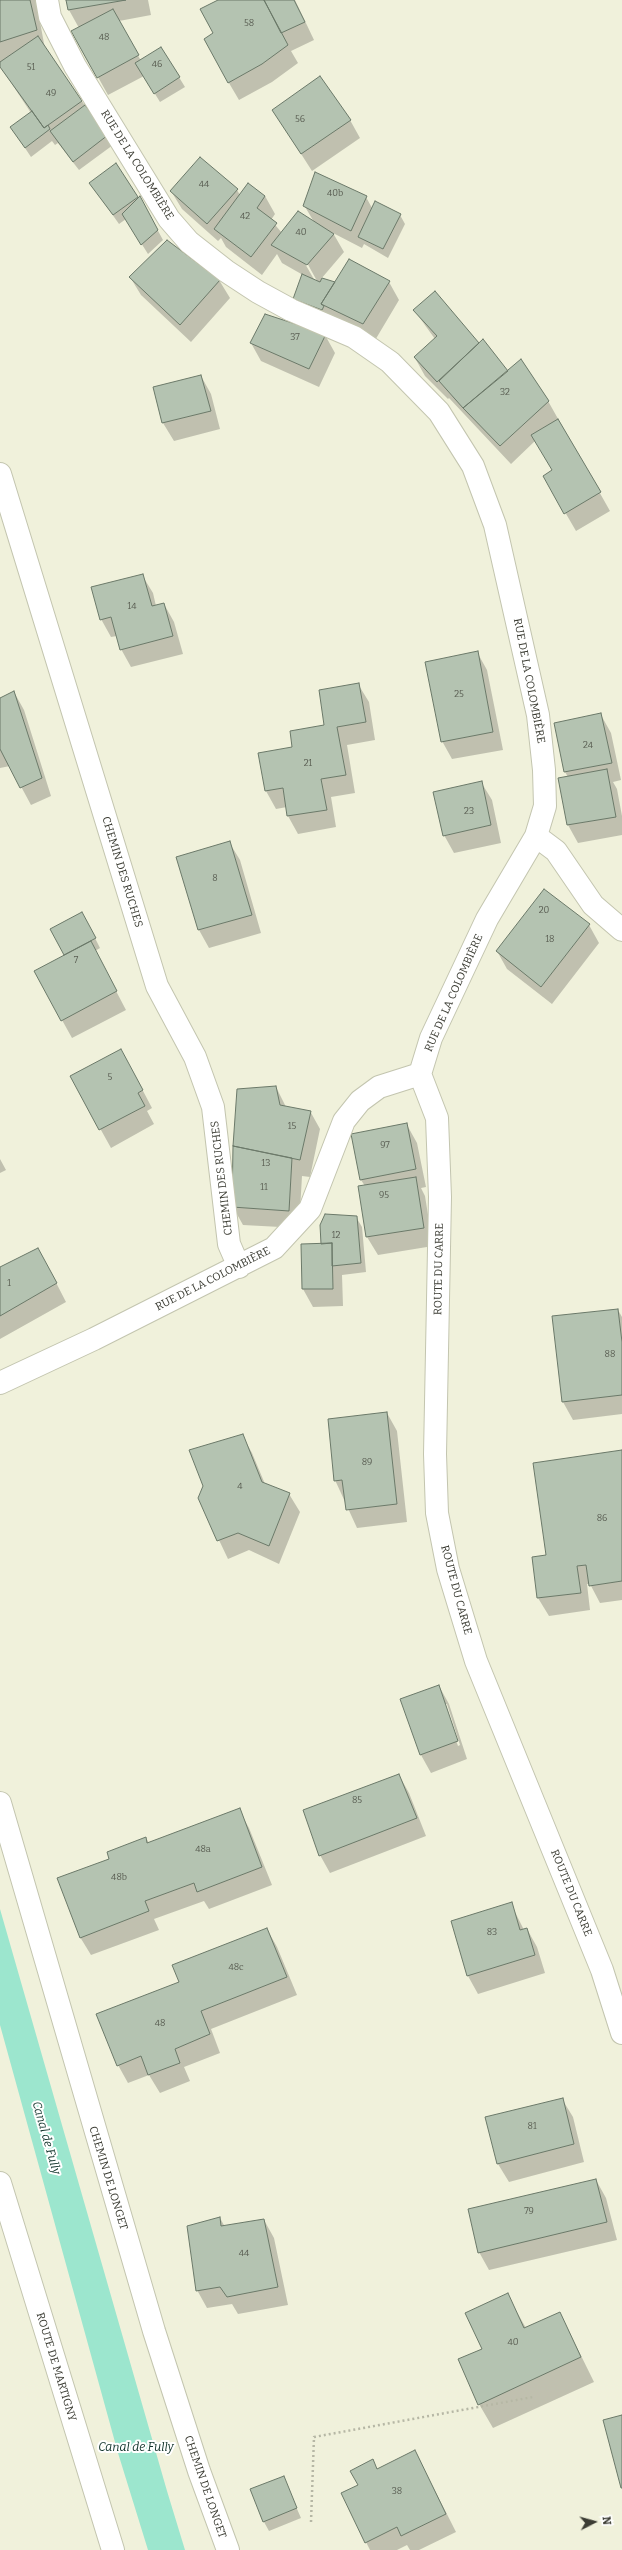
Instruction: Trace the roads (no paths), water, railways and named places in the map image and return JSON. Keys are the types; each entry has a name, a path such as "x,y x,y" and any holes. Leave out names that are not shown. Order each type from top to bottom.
{"street":[{"name":"RUE DE LA COLOMBIÈRE","path":"0,1383 239,1267 274,1248 310,1209 344,1121 360,1101 379,1087 420,1074 432,1038 486,919 536,836 545,806 544,770 538,716 511,587 495,525 473,466 439,412 390,362 354,337 291,310 258,292 226,271 190,242 169,219 75,66 50,17 47,0"},
{"name":"CHEMIN DES RUCHES","path":"0,474 157,986 195,1057 214,1106 229,1244 239,1267"},
{"path":"536,836 556,851 593,905 622,930"},
{"name":"ROUTE DU CARRE","path":"420,1074 437,1118 440,1197 435,1454 437,1513 448,1569 476,1661 602,1970 622,2033"},
{"name":"CHEMIN DE LONGET","path":"0,1803 154,2331 199,2471 228,2550"},
{"name":"ROUTE DE MARTIGNY","path":"0,2183 113,2550"}],"water":[{"name":"Canal de Fully","path":"0,1909 185,2550 148,2550 118,2453 0,2025"}]}
